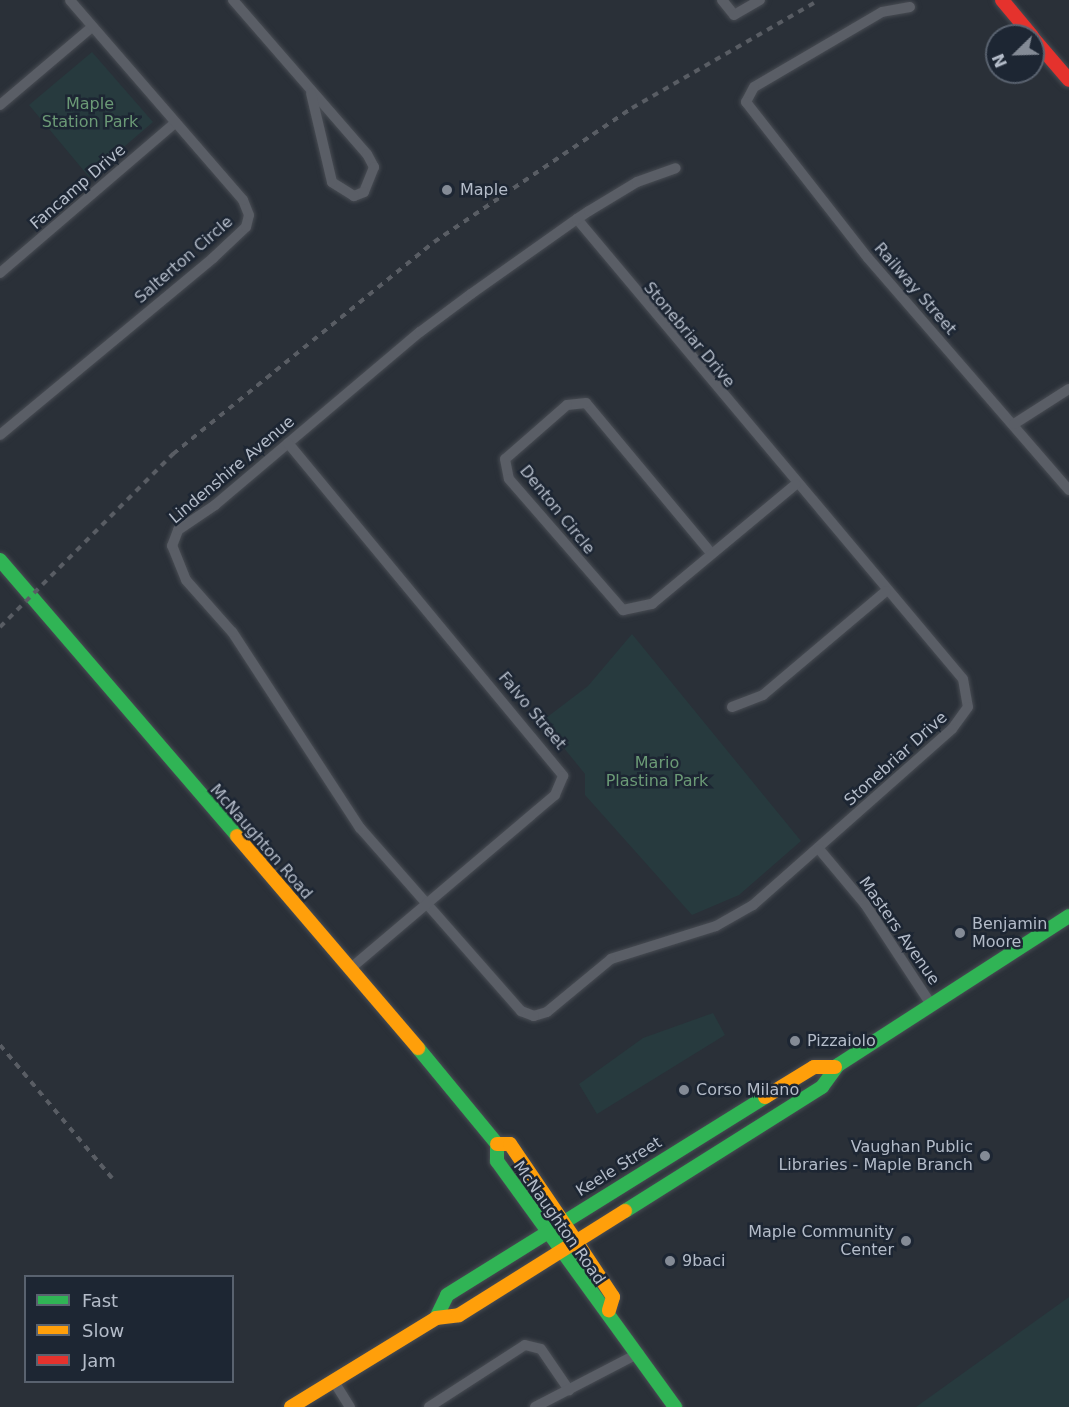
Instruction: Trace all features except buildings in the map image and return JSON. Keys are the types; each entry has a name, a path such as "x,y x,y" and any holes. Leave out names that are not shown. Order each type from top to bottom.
{"main road":[{"path":"1002,0 1021,24"},
{"path":"1045,52 1069,80"},
{"name":"McNaughton Road","path":"0,560 497,1144 496,1161 596,1306 609,1310 675,1407"},
{"name":"Keele Street","path":"291,1407 436,1318 459,1315 822,1088 835,1067 930,1003 1069,916"},
{"name":"Keele Street","path":"436,1318 447,1294 562,1221 814,1067 835,1067"},
{"name":"McNaughton Road","path":"497,1144 510,1144 576,1241 613,1297 609,1310"}],"street":[{"name":"Salterton Circle","path":"0,435 246,227 243,200 69,0"},
{"path":"233,0 311,93 368,154 374,167 364,192 354,196 332,182 311,93"},
{"path":"722,0 734,15 760,0"},
{"name":"Railway Street","path":"910,7 882,12 754,87 746,102 868,258 1069,490"},
{"path":"0,105 92,27"},
{"name":"Fancamp Drive","path":"0,273 175,123"},
{"name":"Lindenshire Avenue","path":"427,904 360,828 232,632 175,563 172,546 178,530 288,443 420,332 577,219 636,182 676,168"},
{"name":"Stonebriar Drive","path":"427,904 520,1011 534,1016 548,1012 611,959 716,926 753,905 952,729 968,707 963,679 886,591 577,219"},
{"path":"1014,424 1069,389"},
{"name":"Denton Circle","path":"711,553 586,403 567,405 505,459 509,479 622,610 652,604 796,483"},
{"name":"Falvo Street","path":"288,443 563,776 555,795 349,970"},
{"path":"732,707 763,695 886,591"},
{"name":"Masters Avenue","path":"819,849 865,904 930,1003"},
{"path":"429,1407 525,1345 541,1349 569,1390"},
{"path":"535,1407 639,1353"},
{"path":"333,1380 350,1407"}],"green space":[{"name":"Maple Station Park","path":"92,52 153,122 89,177 29,105"},
{"name":"Mario Plastina Park","path":"632,634 801,841 739,895 692,915 585,795 585,774 542,721 588,686"},
{"path":"713,1013 725,1035 597,1114 579,1084 643,1038"},
{"path":"1069,1297 1069,1407 916,1407"}],"railway":[{"path":"0,627 173,454 434,242 632,108 819,0"},
{"path":"0,1045 112,1178"}],"traffic: fast":[{"path":"0,560 237,836"},
{"path":"625,1211 822,1087 838,1065 1069,916"},
{"path":"418,1048 497,1144 497,1161 675,1407"},
{"path":"436,1318 447,1295 765,1097"}],"traffic: slow":[{"path":"237,836 418,1048"},
{"path":"765,1097 814,1067 835,1067"},
{"path":"497,1144 510,1144 576,1241 613,1297 609,1310"},
{"path":"291,1407 436,1318 459,1315 625,1211"}],"traffic: jam":[{"path":"1002,0 1022,24"},
{"path":"1045,52 1069,80"}],"place":[{"name":"Maple","path":"447,190"},
{"name":"Benjamin Moore","path":"960,933"},
{"name":"Pizzaiolo","path":"795,1041"},
{"name":"Corso Milano","path":"684,1090"},
{"name":"Vaughan Public Libraries - Maple Branch","path":"985,1156"},
{"name":"Maple Community Center","path":"906,1241"},
{"name":"9baci","path":"670,1261"}]}
